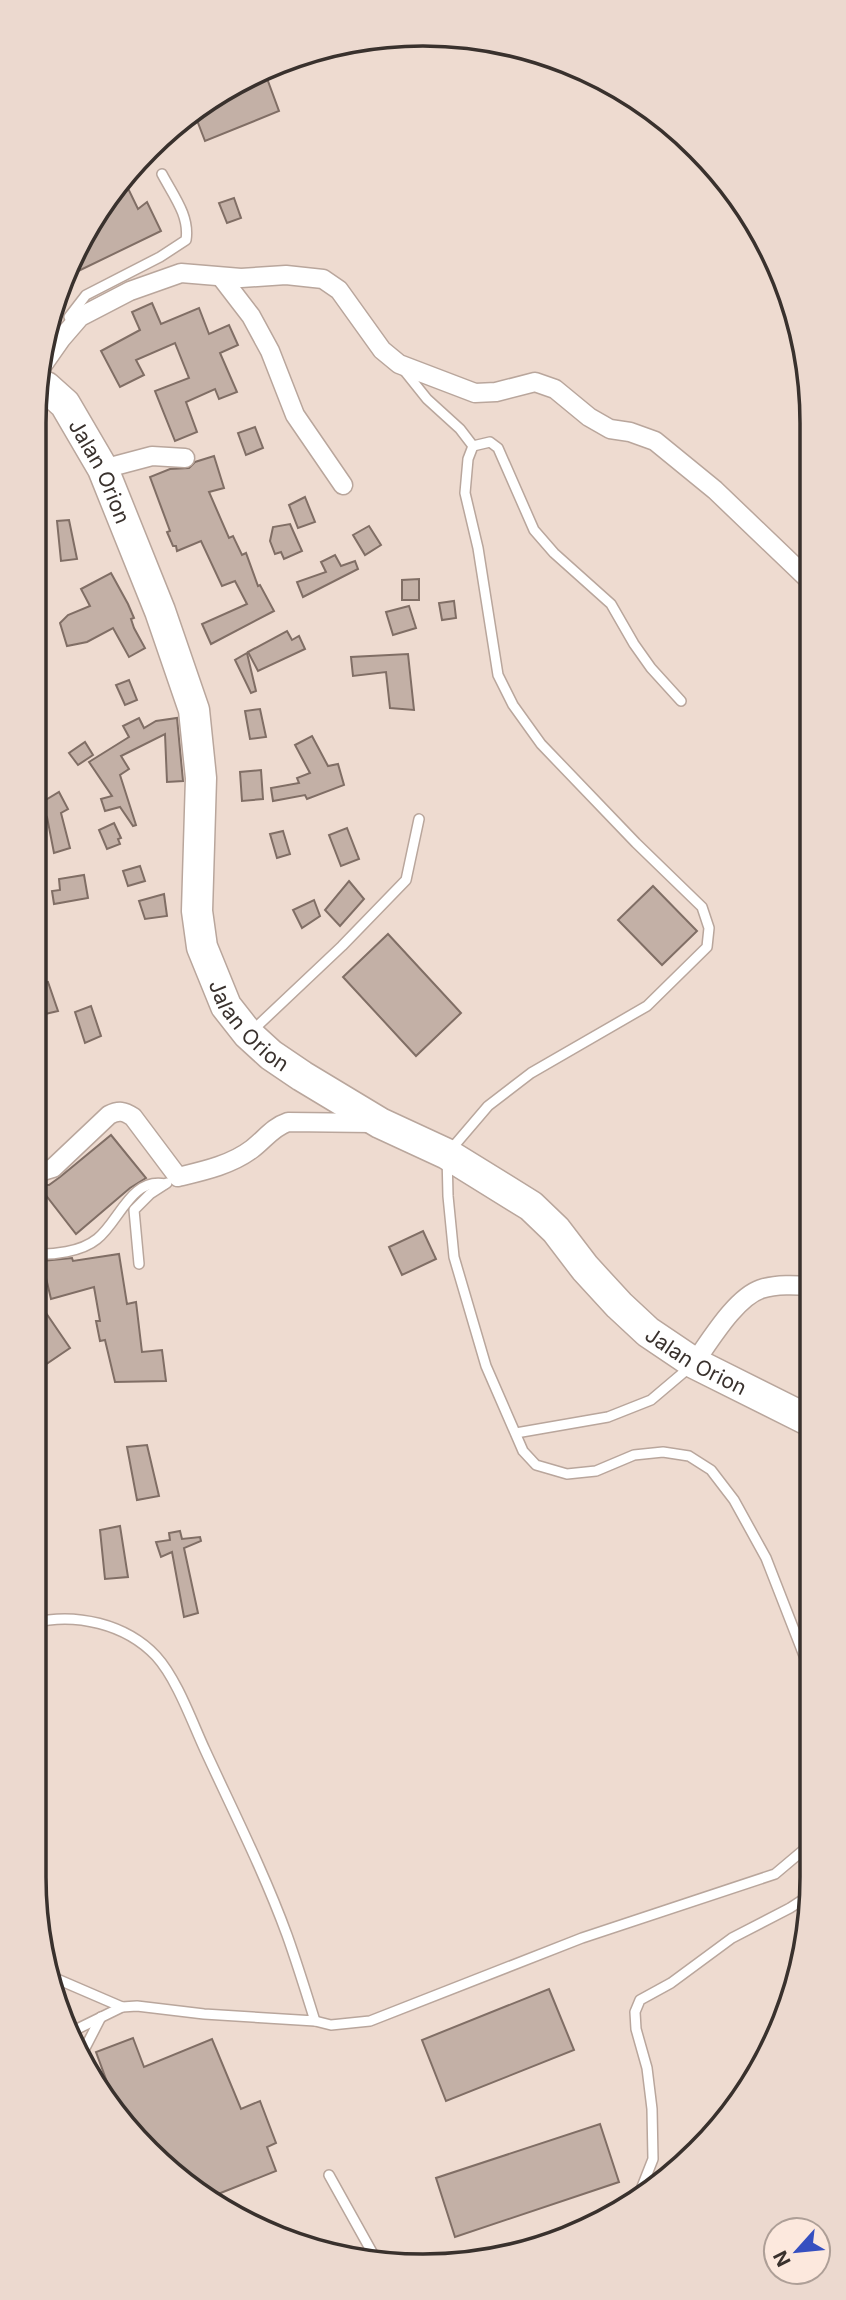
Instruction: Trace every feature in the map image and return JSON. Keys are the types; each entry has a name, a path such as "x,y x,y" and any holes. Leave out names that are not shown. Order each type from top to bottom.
{"highway":[{"name":"Jalan Orion","path":"47,388 65,404 103,469 160,611 194,710 201,778 197,912 202,947 226,1006 248,1034 271,1055 302,1076 380,1123 447,1154 531,1206 556,1230 585,1268 619,1305 648,1332 694,1363 800,1416"}],"street":[{"path":"53,351 80,317 130,291 181,273 241,278 286,275 323,279 339,290 382,350 399,364 475,393 496,392 535,382 555,390 589,417 610,429 630,432 655,441 715,490 800,571"},
{"path":"221,277 251,316 270,351 295,415 343,485"},
{"path":"103,469 152,456 185,458"},
{"path":"46,1170 53,1168 116,1111 133,1117 171,1181 231,1160 251,1149 279,1125 288,1122 380,1123"},
{"path":"694,1363 734,1310 759,1290 782,1285 800,1286"}],"lane":[{"path":"56,335 86,295 160,257 186,240 184,216 162,174"},
{"path":"399,364 428,400 460,429 473,446"},
{"path":"473,446 490,442 498,448 534,530 554,553 611,604 640,652 681,701"},
{"path":"473,446 468,459 465,493 478,548 498,675 513,705 541,744 702,907 709,928 707,947 647,1006 531,1073 488,1106 447,1154 454,1257 486,1366 523,1451 536,1465 567,1474 596,1471 634,1455 663,1452 689,1456 711,1470 734,1500 766,1558 800,1645"},
{"path":"248,1034 342,946 405,880 419,819"},
{"path":"46,1254 88,1245 104,1233 134,1194 145,1185 171,1181"},
{"path":"139,1264 134,1210 150,1194 171,1181"},
{"path":"516,1433 608,1417 651,1399 694,1363"},
{"path":"46,1619 85,1620 126,1633 156,1657 179,1696 259,1868 287,1934 315,2021"},
{"path":"77,2029 122,2007 137,2006 191,2013 315,2021 331,2025 370,2021 582,1938 775,1874 800,1853"},
{"path":"643,2183 653,2159 652,2109 647,2068 636,2029 635,2012 640,2000 671,1983 732,1938 800,1902"},
{"path":"60,1980 122,2007"},
{"path":"86,2047 102,2016"},
{"path":"329,2175 371,2251"}],"building":[{"path":"267,79 279,111 205,141 197,121 234,96"},
{"path":"128,188 138,209 147,202 161,231 77,271 96,234"},
{"path":"234,198 241,218 227,223 219,203"},
{"path":"152,303 161,324 199,308 209,334 229,325 238,345 220,353 237,392 219,399 215,389 186,402 197,432 175,441 155,391 189,378 175,343 136,360 144,375 120,387 101,351 140,330 132,312"},
{"path":"255,427 263,448 246,455 238,433"},
{"path":"214,456 224,488 209,492 229,538 233,536 242,555 246,553 258,586 260,585 274,611 211,644 202,624 247,604 235,581 222,586 201,541 177,551 176,546 173,546 150,477 170,469 189,468 195,462"},
{"path":"305,497 315,522 298,528 289,505"},
{"path":"69,520 77,559 61,561 57,521"},
{"path":"290,524 302,551 284,559 281,552 275,554 270,541 273,527"},
{"path":"369,526 381,545 365,555 353,535"},
{"path":"335,555 341,566 355,561 358,569 303,597 297,582 326,572 321,562"},
{"path":"111,573 128,604 134,618 131,619 134,628 145,648 129,657 113,628 87,642 67,646 60,623 68,615 90,606 81,589"},
{"path":"419,579 419,600 402,600 402,580"},
{"path":"454,601 456,618 442,620 439,603"},
{"path":"409,606 416,628 393,635 386,612"},
{"path":"287,631 292,640 299,636 305,649 258,671 248,652"},
{"path":"247,653 256,691 251,693 235,660"},
{"path":"408,654 414,710 390,708 386,672 353,676 351,657"},
{"path":"129,680 137,700 125,705 116,685"},
{"path":"260,709 266,737 250,739 245,711"},
{"path":"139,718 144,728 156,721 177,718 183,781 167,782 165,734 121,756 129,769 120,775 136,825 133,826 120,807 105,811 101,799 112,796 89,762 129,737 123,726"},
{"path":"312,736 328,766 338,764 344,785 307,799 305,795 273,801 271,788 299,783 297,778 310,773 295,745"},
{"path":"85,742 93,755 78,765 69,753"},
{"path":"261,770 263,799 242,801 240,772"},
{"path":"59,792 68,809 61,813 70,848 54,853 46,815 46,800"},
{"path":"114,823 121,838 118,839 120,844 107,849 99,830"},
{"path":"347,828 359,859 341,866 329,835"},
{"path":"283,831 290,854 277,858 270,834"},
{"path":"140,866 145,881 128,886 123,871"},
{"path":"84,875 88,898 54,904 52,891 60,890 59,879"},
{"path":"349,881 364,899 340,926 325,910"},
{"path":"653,886 697,931 662,965 618,920"},
{"path":"164,894 167,916 145,919 139,901"},
{"path":"314,900 320,916 302,928 293,910"},
{"path":"388,934 461,1013 416,1056 343,977"},
{"path":"46,983 58,1011 46,1014"},
{"path":"91,1006 101,1036 85,1043 75,1012"},
{"path":"111,1135 146,1178 130,1188 76,1234 46,1195 46,1185 60,1177"},
{"path":"423,1231 436,1259 402,1275 389,1247"},
{"path":"119,1254 127,1304 136,1302 142,1352 162,1350 166,1381 115,1382 105,1340 100,1341 96,1321 100,1321 94,1287 51,1299 46,1278 46,1261 72,1258 73,1261"},
{"path":"46,1313 70,1348 46,1364"},
{"path":"147,1445 159,1496 137,1500 127,1447"},
{"path":"120,1526 128,1577 105,1579 100,1530"},
{"path":"180,1531 182,1539 200,1537 201,1541 184,1548 198,1613 184,1617 172,1552 161,1557 156,1542 170,1540 169,1533"},
{"path":"549,1989 574,2050 446,2101 422,2040"},
{"path":"133,2038 144,2067 212,2039 241,2109 260,2101 276,2143 267,2147 276,2171 218,2194 213,2191 174,2161 139,2126 106,2082 96,2052"},
{"path":"600,2124 619,2182 455,2237 436,2178"}]}
